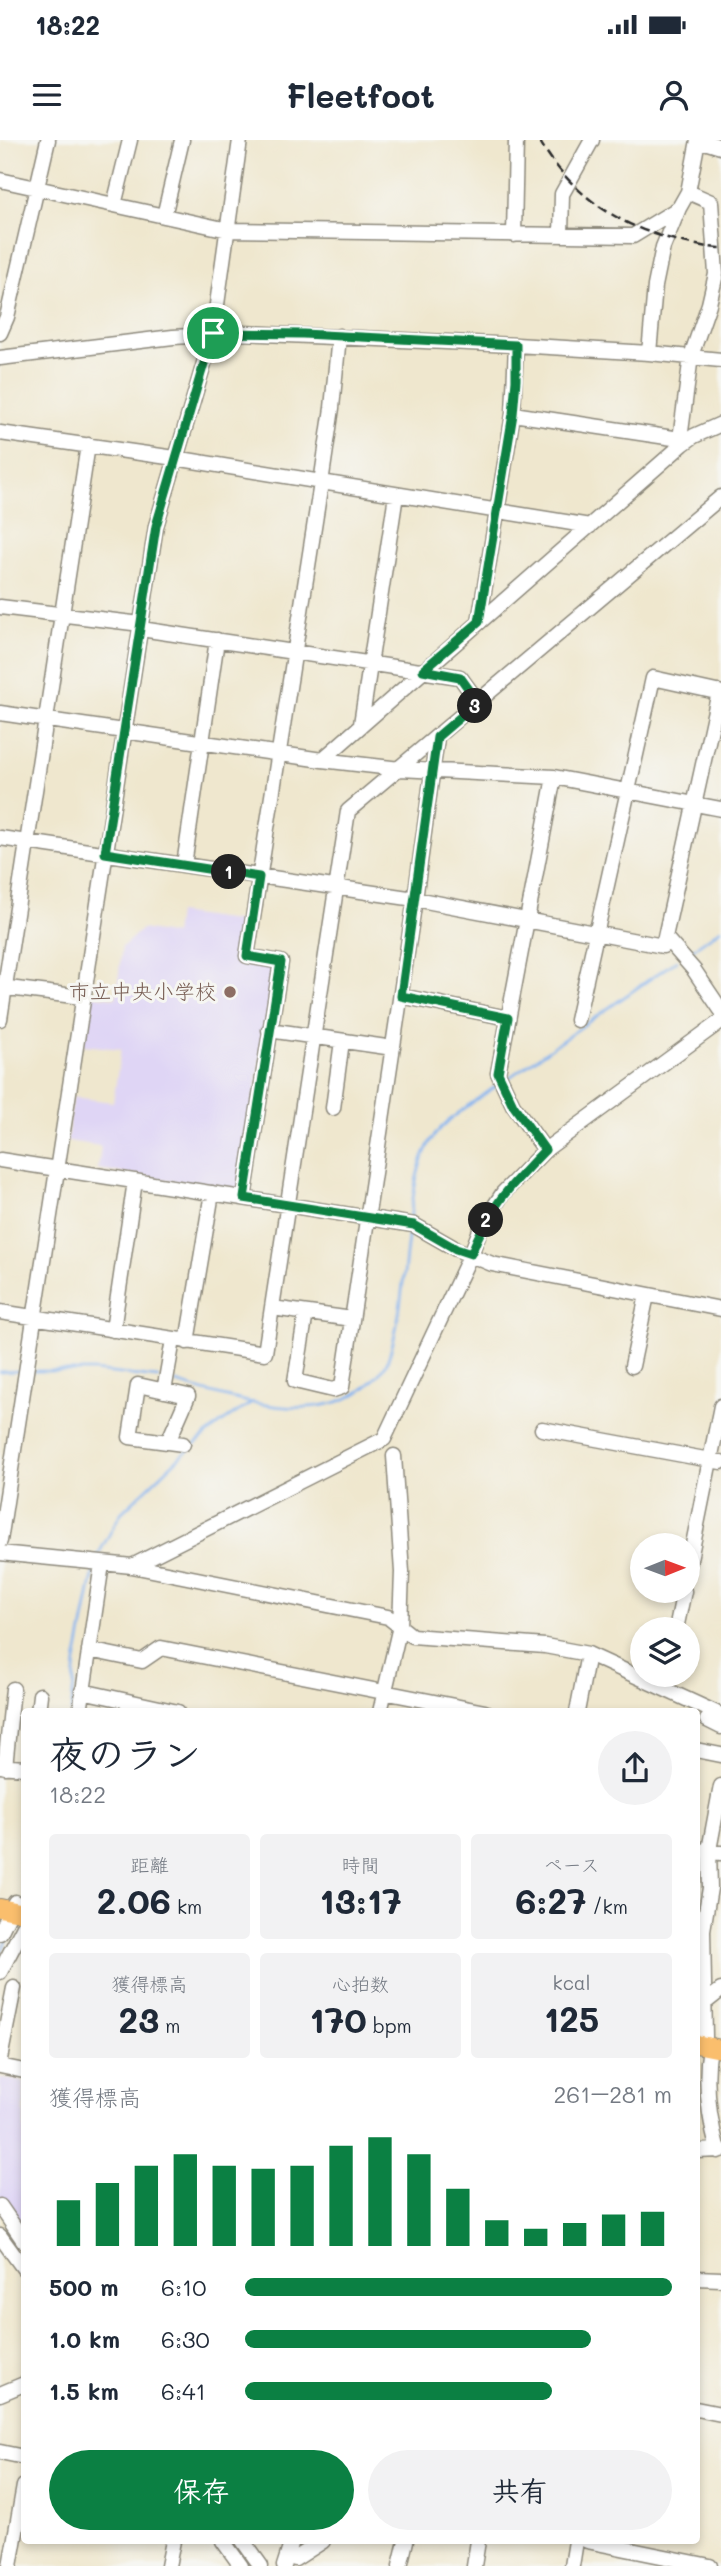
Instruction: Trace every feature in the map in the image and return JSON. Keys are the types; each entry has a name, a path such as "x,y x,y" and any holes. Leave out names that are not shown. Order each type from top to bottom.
{"street":[{"path":"0,333 48,140"},
{"path":"114,205 130,140"},
{"path":"164,216 182,140"},
{"path":"0,1541 5,1476 34,1318 156,526 213,333 240,140"},
{"path":"514,235 516,140"},
{"path":"561,235 562,194 592,140"},
{"path":"649,352 655,286 666,238 688,192 698,140 721,147"},
{"path":"0,180 228,230 634,236 679,208"},
{"path":"681,442 691,356 716,274 711,202 688,192"},
{"path":"0,358 213,333 339,335 649,352 721,360"},
{"path":"244,1198 281,962 247,956 332,408 339,335"},
{"path":"479,622 513,414 516,345"},
{"path":"513,414 681,442"},
{"path":"322,761 361,724 590,526 681,442 721,424"},
{"path":"0,433 175,457 590,526"},
{"path":"0,1019 2,987 88,445"},
{"path":"361,724 396,495"},
{"path":"0,1312 265,1353 348,811 721,497"},
{"path":"0,607 63,614 460,677 478,702"},
{"path":"184,865 217,640"},
{"path":"577,1020 653,678 720,692 695,803 670,942"},
{"path":"0,713 322,761 400,769 554,777 721,808"},
{"path":"306,1313 295,1381 332,1390 342,1387 437,737"},
{"path":"545,1150 513,1105 498,1073 554,777"},
{"path":"0,838 415,899 663,946 670,942"},
{"path":"670,942 694,970 721,1010"},
{"path":"2,987 82,997"},
{"path":"401,996 508,1018"},
{"path":"132,1566 384,1438 471,1254 482,1225 503,1193 545,1150 721,1021"},
{"path":"270,1030 393,1048"},
{"path":"333,1108 342,1041"},
{"path":"0,1160 407,1225 492,1264 721,1309"},
{"path":"113,1330 135,1181"},
{"path":"164,1391 180,1341 212,1193"},
{"path":"632,1366 647,1295"},
{"path":"272,1308 352,1319"},
{"path":"138,1385 164,1391 188,1396 176,1443 130,1437 138,1385"},
{"path":"697,1533 715,1461 721,1406"},
{"path":"542,1429 715,1461"},
{"path":"381,1708 400,1626 402,1572 394,1456"},
{"path":"0,1552 132,1566 387,1617 411,1636 545,1646 588,1654 630,1669"},
{"path":"80,1708 98,1563"},
{"path":"89,1650 142,1661 161,1648 464,1708"},
{"path":"578,1708 588,1654"},
{"path":"675,1687 721,1714"},
{"path":"13,1689 3,1766 21,1768"},
{"path":"82,1691 160,1708"},
{"path":"38,1708 40,1695"},
{"path":"707,1720 721,1727"},
{"path":"700,1751 721,1755"},
{"path":"700,2151 720,2151 709,2118 708,2042 701,2006 703,1930 710,1888 709,1851 721,1786"},
{"path":"0,1933 15,1908"},
{"path":"0,1972 15,1908"},
{"path":"0,2059 14,1988"},
{"path":"701,2006 721,1990"},
{"path":"0,2066 21,2070"},
{"path":"0,2206 21,2237"},
{"path":"0,2236 21,2265"},
{"path":"700,2278 721,2279"},
{"path":"0,2394 21,2385"},
{"path":"700,2410 721,2414"},
{"path":"0,2452 21,2456"},
{"path":"10,2566 21,2503"},
{"path":"168,2566 172,2544"},
{"path":"225,2544 241,2566"},
{"path":"245,2544 261,2566"},
{"path":"291,2544 287,2561 318,2544"},
{"path":"401,2566 405,2544"},
{"path":"474,2566 478,2544"},
{"path":"572,2566 576,2544"},
{"path":"602,2544 710,2566"}],"shaded area":[{"path":"177,913 249,923 243,958 275,963 238,1191 98,1169 101,1146 67,1141 73,1097 113,1102 121,1049 83,1045 90,995 116,998 122,947 142,929 174,935"},
{"path":"0,2078 21,2082 21,2230 0,2198"}],"waterway":[{"path":"685,955 721,929"},
{"path":"507,1079 677,960"},
{"path":"410,1220 418,1171 433,1137 455,1116 499,1084"},
{"path":"173,1382 272,1406 324,1405 347,1399 367,1386 384,1369 387,1362 399,1314 409,1230"},
{"path":"0,1372 18,1371"},
{"path":"34,1371 93,1371 158,1378"},
{"path":"97,1557 121,1513 182,1455 251,1403"},
{"path":"71,1708 76,1662 94,1570"},
{"path":"0,1954 17,1920"}],"railway":[{"path":"539,140 566,177 598,206 657,235 694,245 721,248"}],"place":[{"name":"市立中央小学校","path":"230,992"}],"route":[{"path":"213,333 303,334 516,345 513,414 479,622 423,670 460,677 478,702 437,737 401,996 508,1018 498,1073 513,1105 545,1150 503,1193 482,1225 471,1254 456,1249 414,1225 244,1198 281,962 247,956 259,877 105,853 156,526 213,333"}]}
